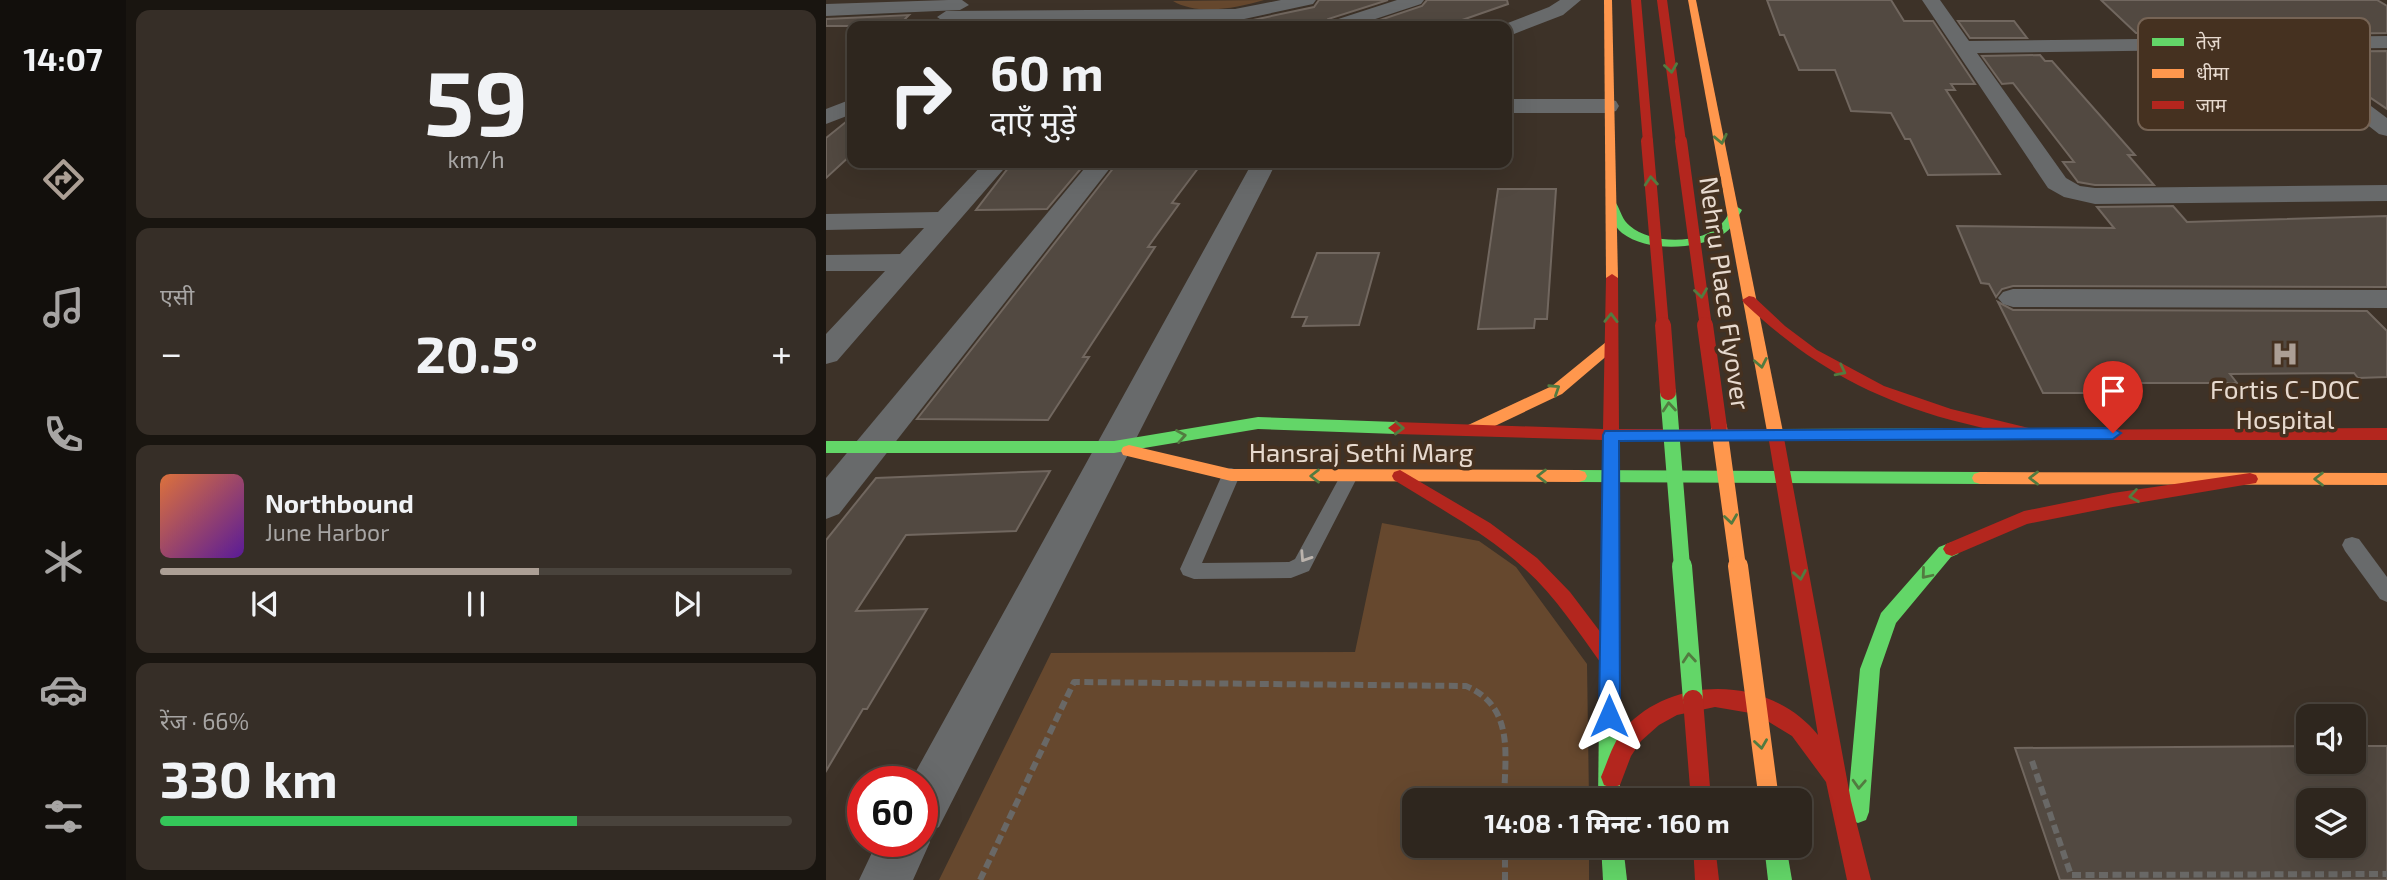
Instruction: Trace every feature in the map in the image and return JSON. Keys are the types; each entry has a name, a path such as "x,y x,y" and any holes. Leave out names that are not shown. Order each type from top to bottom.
{"main road":[{"path":"1608,0 1612,205 1609,788"},
{"path":"1636,0 1700,788"},
{"name":"Nehru Place Flyover","path":"1662,0 1767,788"},
{"path":"1692,0 1736,210 1749,300 1840,801 1859,880"},
{"path":"1612,205 1617,221 1635,234 1648,239 1679,243 1708,238 1720,232 1728,226 1736,210"},
{"path":"1749,300 1784,334 1831,367 1891,396 1958,419 2031,433 2387,434"},
{"path":"1472,430 1557,390 1611,345"},
{"name":"Hansraj Sethi Marg","path":"826,447 1114,447 1258,423 1611,435 2031,433"},
{"name":"Hansraj Sethi Marg","path":"1114,447 1231,475 2250,478"},
{"path":"1400,476 1495,536 1531,563 1564,598 1610,660"},
{"path":"1855,861 1860,761 1870,669 1888,619 1945,552 2024,518 2113,500 2250,478 2387,479"},
{"path":"1610,788 1620,756 1634,734 1652,716 1675,704 1699,698 1724,697 1750,702 1774,712 1797,728 1826,765 1840,801"},
{"path":"1613,858 1615,880"},
{"path":"1705,858 1707,880"},
{"path":"1777,858 1780,880"}],"street":[{"path":"826,10 841,0"},
{"path":"1143,17 1159,0"},
{"path":"826,10 1143,17 1235,15 1307,0"},
{"path":"1351,21 1415,0"},
{"path":"1512,28 1556,11 1572,0"},
{"path":"1931,0 2057,183 2073,192 2095,196 2387,193"},
{"path":"1965,47 2138,45"},
{"path":"826,117 844,97"},
{"path":"1512,106 1608,106"},
{"path":"2370,117 2387,130"},
{"path":"826,354 993,168"},
{"path":"826,504 1098,168"},
{"path":"938,780 1262,168"},
{"path":"826,222 948,220"},
{"path":"826,263 911,262"},
{"path":"2013,298 2387,299"},
{"path":"885,880 897,857"}],"lane":[{"path":"1231,475 1195,553 1190,569 1194,571 1291,570 1302,565 1349,476"},
{"path":"2352,545 2387,593"}],"path":[{"path":"980,880 1074,682 1466,686 1479,690 1491,699 1503,723 1504,788"},
{"path":"2032,761 2071,875 2387,874"},
{"path":"1505,858 1505,880"}],"shaded area":[{"path":"1264,0 1218,9 1194,8 1173,1"},
{"path":"1382,523 1479,541 1516,567 1587,664 1589,788 1402,788 1402,858 1589,858 1589,880 939,880 1051,653 1355,652"}],"building":[{"path":"1319,0 1388,0 1327,21 1248,21 1314,7"},
{"path":"1427,0 1507,0 1508,4 1459,21 1377,21 1422,6"},
{"path":"1767,0 1891,0 1904,21 1933,21 1975,84 1951,84 1955,90 1946,90 2000,174 1928,175 1910,139 1905,139 1891,113 1851,111 1835,70 1799,70 1784,35 1780,35"},
{"path":"2101,0 2377,0 2387,6 2387,33 2370,33 2370,18 2138,18 2136,33"},
{"path":"909,15 903,21 847,21 847,26 826,26 826,19"},
{"path":"1958,21 2014,21 2027,38 1970,38"},
{"path":"2370,51 2387,51 2387,109 2370,97"},
{"path":"2040,55 2045,61 2052,61 2135,155 2128,155 2154,185 2095,185 2078,182 2063,162 2074,162 2013,83 2002,84 1982,56"},
{"path":"847,121 847,159 826,178 826,138"},
{"path":"1008,168 1081,168 1047,209 976,210"},
{"path":"1113,168 1198,168 1172,203 1179,204 1148,247 1155,247 1083,357 1089,357 1048,420 917,419"},
{"path":"1498,189 1556,189 1547,319 1535,319 1534,328 1478,329"},
{"path":"2173,206 2187,222 2387,216 2387,287 2013,286 2002,289 1996,297 1989,284 1981,283 1957,226 2114,228 2097,207"},
{"path":"1317,253 1379,253 1359,325 1303,326 1307,317 1292,317"},
{"path":"1998,302 2013,310 2367,311 2387,331 2387,377 2358,378 2354,373 2230,374 2237,383 2110,383 2116,393 2043,393"},
{"path":"1050,471 1016,531 906,535 856,611 927,609 826,771 826,540 876,478"},
{"path":"2296,746 2296,774 2366,774 2366,746 2387,746 2387,880 2060,880 2015,748"}],"traffic: fast":[{"path":"1612,205 1618,221 1627,230 1640,237 1672,242 1704,238 1718,232 1728,224 1736,210"},
{"path":"1668,392 1693,700"},
{"path":"826,447 1114,447 1258,423 1396,428"},
{"path":"1778,435 2043,434"},
{"path":"1579,476 1980,478"},
{"path":"1858,812 1870,669 1888,619 1945,552 1952,549"},
{"path":"1609,788 1610,557"},
{"path":"1613,858 1615,880"},
{"path":"1777,858 1780,880"}],"traffic: slow":[{"path":"1608,0 1612,278"},
{"path":"1692,0 1776,437"},
{"path":"1472,430 1557,390 1611,345"},
{"path":"1719,427 1767,788"},
{"path":"1129,451 1231,475 1579,476"},
{"path":"1980,478 2387,479"}],"traffic: jam":[{"path":"1636,0 1668,392"},
{"path":"1662,0 1719,427"},
{"path":"1610,557 1612,278"},
{"path":"1749,300 1812,354 1878,390 1950,414 2031,433"},
{"path":"1396,428 1611,435 1778,435"},
{"path":"2043,434 2387,434"},
{"path":"1776,437 1840,801 1859,880"},
{"path":"1400,476 1484,527 1531,563 1563,597 1610,660"},
{"path":"1952,549 2024,518 2113,500 2250,479"},
{"path":"1612,777 1627,744 1652,718 1671,707 1693,700 1715,698 1737,699 1780,715 1804,734 1830,773"},
{"path":"1693,700 1700,788"},
{"path":"1705,858 1707,880"}],"place":[{"name":"Fortis C-DOC Hospital","path":"2285,354"}],"route":[{"path":"1609,716 1611,435 2113,433"}]}
